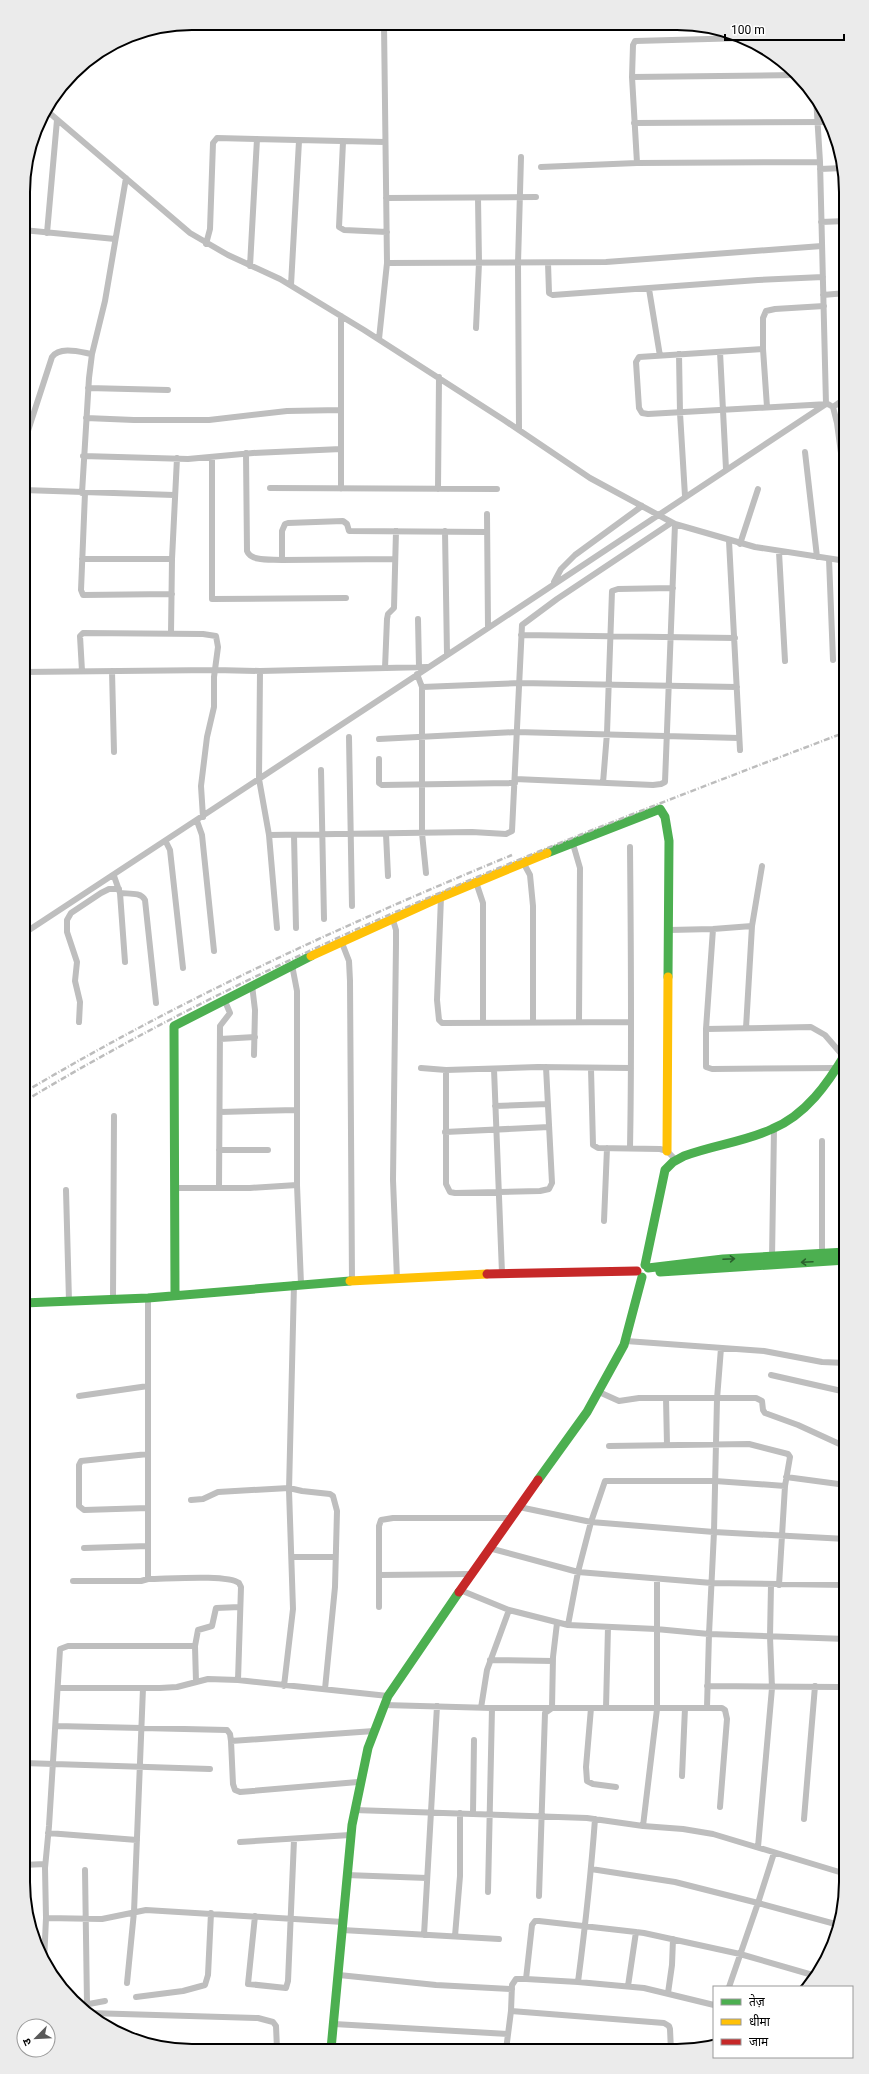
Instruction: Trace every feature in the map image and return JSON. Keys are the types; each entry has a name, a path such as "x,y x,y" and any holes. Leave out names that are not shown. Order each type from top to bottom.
{"street":[{"path":"378,339 387,263 384,30"},
{"path":"637,163 632,77 633,45 637,40 727,38"},
{"path":"632,77 790,75"},
{"path":"816,109 820,162 826,404"},
{"path":"50,114 190,233 206,244 291,285 439,377 590,478 667,520 740,544 779,552 839,560"},
{"path":"47,233 57,120"},
{"path":"634,123 823,122"},
{"path":"206,244 210,229 213,143 220,138 385,142"},
{"path":"250,266 257,139"},
{"path":"291,285 299,141"},
{"path":"343,142 339,227 344,230 387,232"},
{"path":"519,430 518,263 521,157"},
{"path":"541,167 637,163 820,162"},
{"path":"820,169 837,168"},
{"path":"126,178 105,301 92,354 88,388 83,456 81,590 83,595 172,594"},
{"path":"386,198 536,198"},
{"path":"476,328 479,263 478,198"},
{"path":"821,222 839,221"},
{"path":"30,231 115,239"},
{"path":"387,263 606,262 822,246"},
{"path":"548,263 549,291 552,295 758,280 823,277"},
{"path":"649,289 660,356"},
{"path":"824,295 839,294"},
{"path":"767,407 763,350 763,318 766,311 775,309 824,306"},
{"path":"341,316 341,489"},
{"path":"763,350 642,357 637,360 640,411 648,414 826,404 833,407"},
{"path":"30,425 52,357 56,352 65,351 92,354"},
{"path":"720,352 726,469"},
{"path":"679,354 680,413 685,496"},
{"path":"438,488 439,377"},
{"path":"88,388 168,390"},
{"path":"833,407 839,403"},
{"path":"269,835 350,833 510,833 514,829 516,732 520,683 522,625 525,621 667,520 685,496 826,404"},
{"path":"833,407 839,438"},
{"path":"86,418 203,420 287,411 341,410"},
{"path":"83,456 177,458 341,449"},
{"path":"805,452 816,557"},
{"path":"246,454 248,553 255,558 282,560 395,558"},
{"path":"212,457 212,599 346,598"},
{"path":"171,633 174,494 177,458"},
{"path":"270,488 497,489"},
{"path":"740,544 758,489"},
{"path":"30,490 83,493 174,494"},
{"path":"553,584 561,569 575,555 642,506"},
{"path":"487,514 488,628"},
{"path":"78,1022 80,999 75,981 77,962 67,932 68,920 71,913 101,892 117,884 166,842 198,824 203,817 260,783 553,584 667,520"},
{"path":"378,759 380,782 382,785 515,781 663,783 666,780 673,588 667,520"},
{"path":"282,560 282,531 285,524 288,523 343,521 349,531 487,532"},
{"path":"385,668 388,616 394,608 396,531"},
{"path":"446,531 447,655"},
{"path":"729,540 740,750"},
{"path":"779,552 785,661"},
{"path":"82,559 172,559"},
{"path":"829,559 833,660"},
{"path":"603,783 607,733 611,595 613,590 673,588"},
{"path":"418,619 419,667"},
{"path":"82,671 80,636 83,633 171,633 212,634 216,636 218,647 215,670 213,716 207,737 201,786 203,817"},
{"path":"521,635 611,635 735,638"},
{"path":"30,672 260,671 429,667"},
{"path":"112,671 114,752"},
{"path":"260,671 260,783 269,835 277,928"},
{"path":"418,675 422,685 422,833 426,873"},
{"path":"422,685 520,683 737,687"},
{"path":"379,739 516,732 607,733 739,738"},
{"path":"349,738 352,906"},
{"path":"321,770 321,834 324,919"},
{"path":"175,1295 173,1028 177,1024 224,999 292,965 342,944 441,897 523,862 573,844 654,810 662,810 669,841 667,1150"},
{"path":"198,824 214,951"},
{"path":"386,834 388,876"},
{"path":"294,835 296,928"},
{"path":"166,842 170,850 183,968"},
{"path":"573,844 580,868 579,1022"},
{"path":"630,847 630,1022 632,1068 630,1148"},
{"path":"523,862 530,875 533,906 533,1022"},
{"path":"746,1028 752,926 762,866"},
{"path":"476,882 483,903 483,1023"},
{"path":"30,930 117,884"},
{"path":"117,884 125,962"},
{"path":"117,884 139,894 145,900 156,1003"},
{"path":"441,897 438,1000 439,1020 442,1023 630,1022"},
{"path":"393,920 396,930 393,1180 397,1279"},
{"path":"669,930 752,926"},
{"path":"713,929 706,1029 705,1064 708,1069 837,1068"},
{"path":"342,944 349,961 352,1282"},
{"path":"284,1686 292,1628 292,1558 289,1488 297,1284 297,991 292,965"},
{"path":"252,985 255,1010 254,1055"},
{"path":"219,1188 221,1023 230,1013 224,999"},
{"path":"706,1029 812,1027 825,1035 839,1048"},
{"path":"220,1039 254,1037"},
{"path":"332,2044 350,1835 358,1782 374,1731 388,1696 510,1518 575,1429 599,1392 626,1341 644,1271 665,1170 676,1159 774,1128 804,1107 830,1080 839,1064"},
{"path":"421,1068 446,1070 546,1067 632,1068"},
{"path":"446,1070 445,1132 446,1184 448,1190 455,1193 499,1192 546,1190 551,1187 546,1067"},
{"path":"591,1068 592,1143 598,1148 667,1150 676,1159"},
{"path":"494,1069 502,1273"},
{"path":"495,1106 548,1104"},
{"path":"220,1112 296,1110"},
{"path":"113,1299 114,1116"},
{"path":"445,1132 549,1127"},
{"path":"772,1260 774,1128"},
{"path":"822,1141 822,1257"},
{"path":"604,1221 607,1148"},
{"path":"219,1150 268,1150"},
{"path":"175,1188 297,1185"},
{"path":"66,1190 69,1301"},
{"path":"30,1303 148,1298 297,1284 502,1273 644,1271 723,1259 772,1260 822,1257 839,1258"},
{"path":"148,1298 148,1579"},
{"path":"626,1341 764,1351 826,1363 839,1363"},
{"path":"707,1707 714,1532 716,1399 721,1348"},
{"path":"771,1375 839,1390"},
{"path":"80,1396 148,1386"},
{"path":"599,1392 619,1401 639,1398 751,1398 761,1400 765,1413 798,1425 839,1444"},
{"path":"666,1398 667,1445"},
{"path":"609,1446 750,1444 788,1454 790,1457 785,1486 779,1585"},
{"path":"148,1454 81,1461 79,1465 79,1502 80,1506 84,1510 148,1508"},
{"path":"786,1477 839,1484"},
{"path":"568,1625 578,1572 591,1522 604,1483 607,1480 715,1481 785,1486"},
{"path":"191,1500 203,1499 218,1492 289,1488 330,1494 333,1496 337,1511 335,1587 325,1689"},
{"path":"519,1507 591,1522 714,1532 839,1539"},
{"path":"379,1607 379,1526 380,1522 384,1519 510,1518"},
{"path":"84,1548 148,1546"},
{"path":"489,1548 578,1572 657,1580 712,1583 839,1585"},
{"path":"292,1558 335,1557"},
{"path":"380,1574 471,1574"},
{"path":"73,1581 141,1582 148,1579 231,1579 239,1583 241,1587 238,1680"},
{"path":"643,1826 657,1709 657,1580"},
{"path":"758,1847 772,1688 770,1637 771,1585"},
{"path":"460,1590 509,1610 568,1625 656,1629 709,1634 839,1639"},
{"path":"196,1682 195,1646 198,1630 212,1626 214,1609 221,1606 240,1607"},
{"path":"481,1708 482,1692 490,1660 509,1610"},
{"path":"552,1708 553,1661 557,1623"},
{"path":"606,1708 608,1627"},
{"path":"45,1949 46,1918 45,1864 56,1726 60,1652 64,1647 195,1646"},
{"path":"490,1660 553,1661"},
{"path":"58,1688 177,1687 208,1679 238,1680 388,1696"},
{"path":"707,1686 772,1688 815,1686 839,1687"},
{"path":"804,1819 815,1686"},
{"path":"127,1983 134,1912 143,1688"},
{"path":"384,1705 481,1708 722,1708 726,1714 720,1807"},
{"path":"424,1935 437,1706"},
{"path":"488,1892 492,1708"},
{"path":"539,1896 545,1713 552,1708"},
{"path":"590,1708 586,1767 587,1780 592,1784 616,1787"},
{"path":"682,1776 685,1708"},
{"path":"56,1726 227,1730 230,1734 231,1741 233,1784 236,1790 240,1792 358,1782"},
{"path":"231,1741 374,1731"},
{"path":"473,1814 474,1740"},
{"path":"30,1763 210,1768"},
{"path":"354,1810 541,1815 695,1831 758,1847 839,1872"},
{"path":"455,1936 460,1876 460,1813"},
{"path":"578,1982 595,1820"},
{"path":"48,1833 137,1840"},
{"path":"240,1842 294,1840 350,1835"},
{"path":"255,1916 248,1984 283,1988 288,1986 294,1840"},
{"path":"729,1986 774,1853"},
{"path":"30,1865 45,1864"},
{"path":"591,1869 675,1882 833,1923"},
{"path":"85,1870 87,2004 105,2001"},
{"path":"346,1875 427,1878"},
{"path":"46,1918 107,1919 146,1910 211,1913 291,1918 343,1926 424,1935 499,1939"},
{"path":"136,1997 183,1991 205,1985 208,1975 211,1913"},
{"path":"526,1979 533,1922 538,1921 636,1932 673,1939 740,1954 810,1974"},
{"path":"628,1986 636,1932"},
{"path":"668,1993 672,1965 673,1939"},
{"path":"338,1975 436,1985 512,1989"},
{"path":"507,2044 514,1981 526,1979 628,1986 668,1993 713,2005"},
{"path":"511,2011 664,2023 669,2026 671,2044"},
{"path":"96,2013 262,2019 273,2022 276,2026 276,2044"},
{"path":"334,2024 508,2034"}],"railway":[{"path":"30,1098 121,1046 221,993 323,945 530,855 839,735"},
{"path":"30,1089 142,1026 263,965 387,908 512,855"}],"traffic: fast":[{"path":"547,853 660,809 665,817 669,841 668,977"},
{"path":"175,1295 174,1026 311,956"},
{"path":"645,1265 665,1170 673,1162 684,1156 751,1137 784,1123 806,1107 824,1087 839,1064"},
{"path":"648,1268 723,1259 839,1252"},
{"path":"660,1272 839,1260"},
{"path":"538,1480 587,1412 624,1345 642,1277"},
{"path":"30,1303 148,1298 350,1281"},
{"path":"331,2044 352,1825 368,1748 388,1696 459,1592"}],"traffic: slow":[{"path":"311,956 441,897 547,853"},
{"path":"667,1151 668,977"},
{"path":"350,1281 487,1274"}],"traffic: jam":[{"path":"487,1274 637,1271"},
{"path":"459,1592 538,1480"}]}
